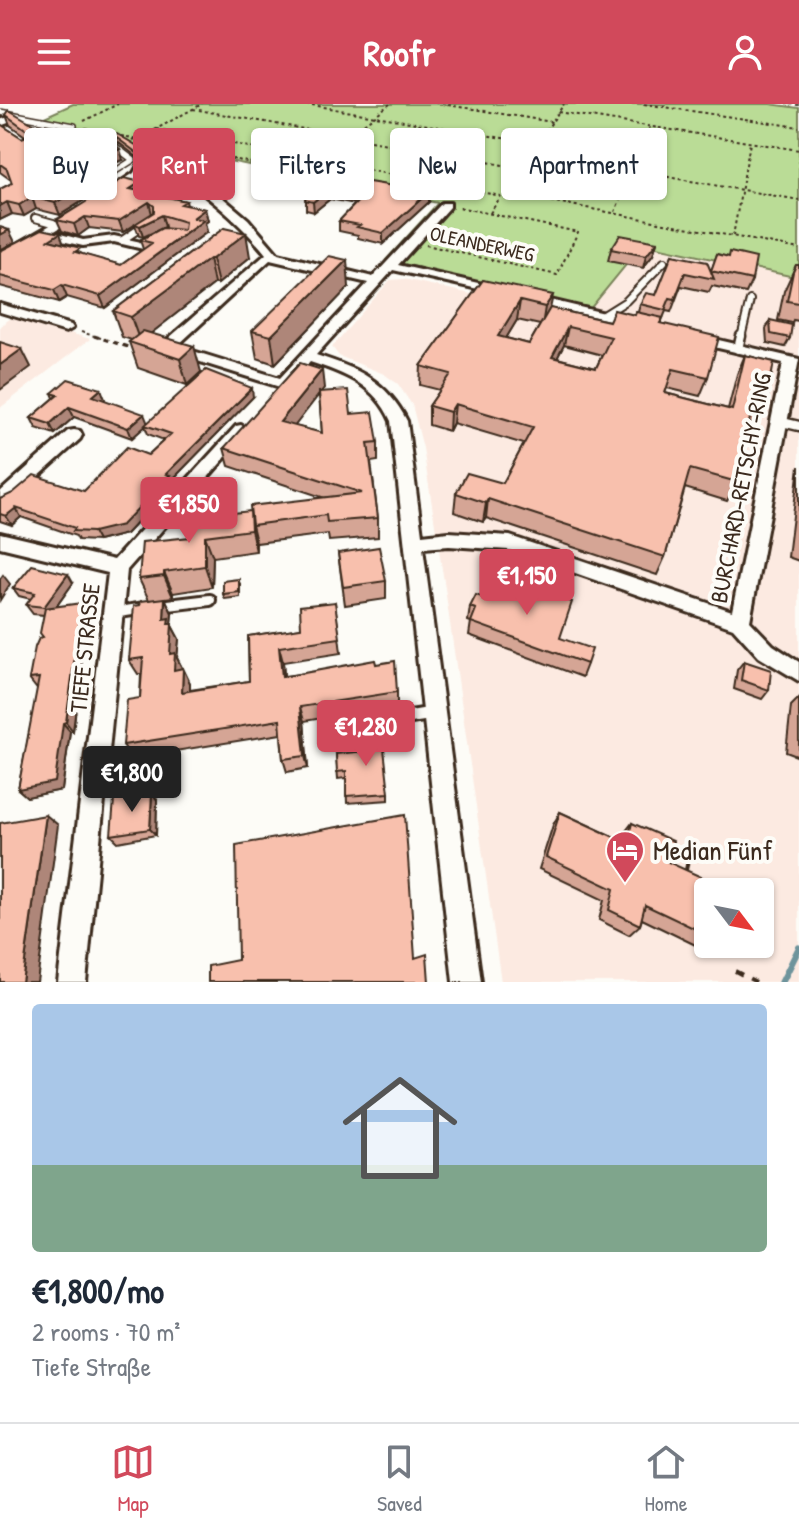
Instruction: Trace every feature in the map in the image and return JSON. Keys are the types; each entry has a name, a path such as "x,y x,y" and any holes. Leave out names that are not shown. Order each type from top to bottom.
{"street":[{"path":"219,200 244,221 274,256"},
{"path":"0,259 94,202"},
{"name":"TIEFE STRASSE","path":"72,982 118,568 446,205"},
{"path":"42,233 83,243 121,241 143,246 164,233 173,236"},
{"path":"283,384 167,347 266,258 274,256 375,281"},
{"path":"389,266 647,327"},
{"path":"0,308 66,328"},
{"name":"BURCHARD-RETSCHY-RING","path":"415,542 449,539 510,543 740,622 778,421 794,362 677,334"},
{"path":"307,357 359,376 380,388 391,402 399,421 467,982"},
{"path":"0,502 74,435"},
{"path":"0,540 118,568"},
{"path":"740,622 752,641 799,672"}],"lane":[{"path":"0,112 74,126"},
{"path":"117,148 133,160 117,170"},
{"path":"35,218 57,224"},
{"path":"121,241 152,220"},
{"path":"602,316 626,301 664,262"},
{"path":"738,349 750,300"},
{"path":"778,421 799,426"},
{"path":"113,613 210,600"},
{"path":"356,726 435,713"}],"path":[{"path":"74,126 118,104"},
{"path":"159,128 202,104"},
{"path":"306,104 501,138"},
{"path":"358,128 390,104"},
{"path":"442,104 552,122"},
{"path":"548,128 564,104"},
{"path":"644,104 799,127"},
{"path":"790,104 799,105"},
{"path":"193,109 297,128"},
{"path":"558,112 799,150"},
{"path":"74,126 133,138"},
{"path":"374,142 501,165"},
{"path":"733,236 750,143"},
{"path":"374,171 501,196 489,214"},
{"path":"667,177 799,200"},
{"path":"546,200 799,249"},
{"path":"615,213 621,200"},
{"name":"OLEANDERWEG","path":"411,242 557,275 578,232 446,205"},
{"path":"66,328 139,350"},
{"path":"684,880 690,850"},
{"path":"735,971 756,982"}],"shaded area":[{"path":"643,244 799,278 799,982 501,982 445,588 423,448 412,405 398,384 384,374 339,356 332,347 390,280 404,279 582,319"},
{"path":"14,316 90,339 0,408 0,326"}],"green space":[{"path":"73,104 770,104 799,108 799,278 643,244 590,309 386,260 438,203 423,200 485,200 485,128 390,128 390,193 374,190 374,128 251,128 251,165 235,162 235,128 133,128 133,144 117,138 117,128 77,128 40,119"}],"building":[{"path":"9,110 40,128 24,128 6,115"},
{"path":"0,124 22,138 24,200 27,200 19,205 7,202 0,206 0,189 12,183 7,169 0,164"},
{"path":"117,134 133,143 133,150 117,138"},
{"path":"124,178 133,180 130,189 133,190 133,200 181,200 186,201 181,204 205,209 193,218 204,220 100,296 62,285 54,290 0,276 0,251 42,229 60,233 49,240 81,248 75,252 121,265 152,243 140,240 162,228 184,230 185,222 162,215 140,226 135,224 154,212 154,206 149,202 119,221 85,217 74,224 57,220 89,200 117,200 117,182"},
{"path":"374,183 390,186 390,200 420,200 383,233 339,221 359,200 374,200"},
{"path":"224,228 246,233 131,317 113,311"},
{"path":"620,235 657,242 646,256 611,249"},
{"path":"730,252 756,258 752,280 711,271 717,254 729,257"},
{"path":"672,255 707,262 714,279 685,273 675,299 670,298 665,310 640,304 646,293 656,295"},
{"path":"329,256 347,260 271,336 252,331"},
{"path":"796,265 799,265 799,303 787,301"},
{"path":"483,280 553,295 545,307 520,301 498,336 529,344 550,308 609,321 614,310 635,315 636,312 663,318 660,323 719,337 708,377 673,369 665,393 732,410 745,355 774,362 766,406 753,403 737,482 690,469 665,557 488,499 486,503 456,493 467,473 503,483 533,427 455,404 450,412 429,406 451,374 421,366","holes":["568,327 611,337 596,368 552,357"]},
{"path":"770,320 792,325 790,338 771,334"},
{"path":"143,331 194,346 180,359 129,342"},
{"path":"0,342 22,349 0,365"},
{"path":"300,363 322,370 280,422 322,433 319,392 348,390 351,414 373,412 378,442 368,443 378,518 327,522 326,515 252,525 250,506 362,493 224,448"},
{"path":"206,370 252,388 166,474 170,475 122,525 93,532 73,531 75,528 16,508 6,516 0,514 0,499 13,493 34,475 84,491 127,447 148,455 171,434 145,425"},
{"path":"68,379 101,389 93,396 144,414 128,428 69,407 50,424 31,418 58,395 52,393"},
{"path":"250,511 251,530 205,536 205,566 139,579 142,542 190,537 190,518"},
{"path":"379,547 386,581 343,587 338,553"},
{"path":"32,565 68,574 44,607 26,605 35,593 13,588"},
{"path":"492,575 572,602 560,638 592,649 587,664 471,622 476,609 470,607 476,595 482,597"},
{"path":"239,579 239,592 223,594 223,581"},
{"path":"165,598 164,619 169,618 168,624 172,624 170,654 175,653 174,670 183,668 182,692 249,681 248,636 301,628 300,606 335,602 340,638 279,647 282,677 375,660 376,664 395,661 397,692 300,707 305,756 283,759 280,720 123,745 127,700 140,698 143,658 129,660 134,606 140,605 141,601"},
{"path":"82,603 55,782 18,789 39,678 29,679 35,647 39,638 43,637 40,633 45,608"},
{"path":"744,661 771,670 769,690 741,680"},
{"path":"382,731 389,793 346,796 346,771 337,772 336,754 365,751 364,733"},
{"path":"152,793 150,829 111,835 114,800"},
{"name":"Median Fünf","path":"560,812 627,843 632,823 673,841 668,862 703,878 694,878 694,928 645,905 640,925 609,910 614,889 546,857"},
{"path":"46,815 22,982 0,982 0,823"},
{"path":"405,815 415,958 427,954 429,982 208,982 208,966 238,960 236,845"}],"waterway":[{"path":"782,982 799,948"}],"place":[{"name":"Median Fünf","path":"625,884"}]}
